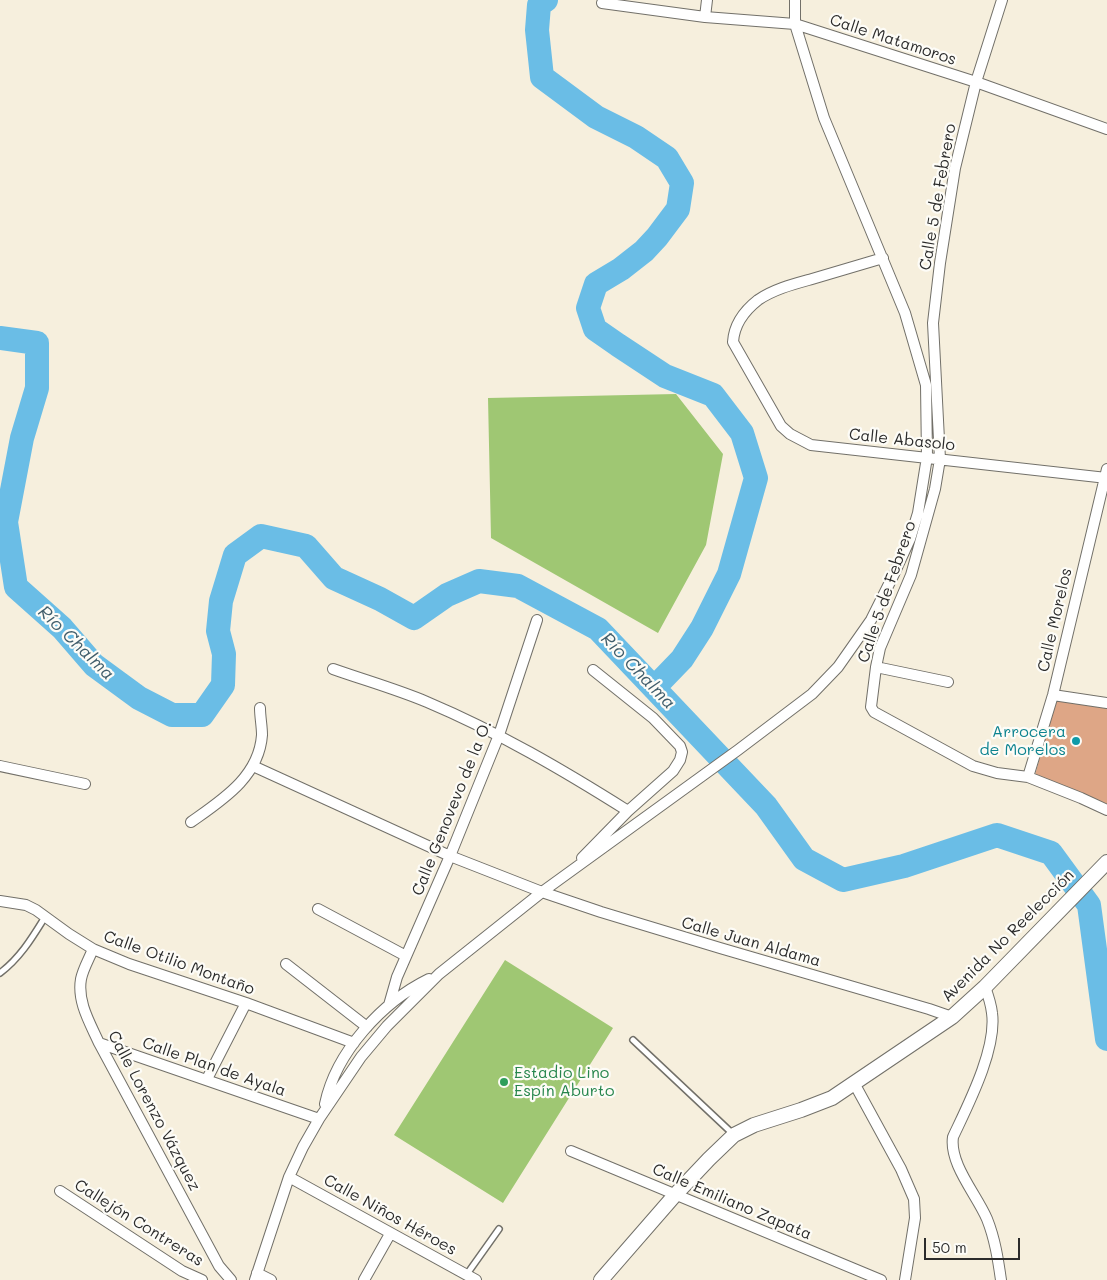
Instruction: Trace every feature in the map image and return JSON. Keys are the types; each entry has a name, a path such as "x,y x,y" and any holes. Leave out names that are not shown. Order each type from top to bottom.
{"street":[{"path":"705,16 707,0"},
{"path":"271,1280 256,1276 289,1177 303,1147 321,1116 373,1042 439,974 542,892 812,694 838,667 871,620 910,539 918,513 927,457 926,385 905,313 824,118 795,24 795,0"},
{"name":"Calle 5 de Febrero","path":"1002,0 976,82 955,168 940,263 933,323 940,459 923,537 911,575 880,648 871,705 874,712 973,766 997,774 1028,777 1107,810"},
{"name":"Calle Matamoros","path":"602,3 705,16 795,24 976,82 1107,129"},
{"name":"Calle Abasolo","path":"883,258 779,289 759,300 745,313 738,323 734,332 734,342 740,355 782,426 790,434 811,444 1106,475"},
{"path":"926,385 937,387"},
{"name":"Calle Morelos","path":"1028,777 1053,695 1106,475"},
{"name":"Calle Genovevo de la O.","path":"388,1005 406,956 450,856 499,735 537,620"},
{"path":"876,667 948,682"},
{"path":"333,669 426,702 499,735 564,771 628,811"},
{"path":"566,875 628,811 673,771 680,760 682,752 680,746 653,718 593,670"},
{"path":"1053,695 1107,703"},
{"path":"191,822 224,798 254,766 259,753 262,734 260,708"},
{"path":"0,766 85,784"},
{"name":"Calle Juan Aldama","path":"254,766 450,856 542,892 610,915 952,1017"},
{"name":"Avenida No Reelección","path":"602,1280 675,1195 734,1135 754,1125 832,1098 952,1017 985,987 1107,862"},
{"name":"Calle Otilio Montaño","path":"0,902 26,905 93,949 128,964 246,1003 354,1043"},
{"path":"318,909 406,956"},
{"name":"Calle Lorenzo Vázquez","path":"93,949 81,977 80,992 82,1003 99,1043 220,1266 230,1280"},
{"path":"286,964 367,1027"},
{"path":"321,1116 331,1084 354,1043 367,1027 388,1005 412,988 439,974"},
{"path":"985,987 992,1013 990,1042 978,1083 953,1138 952,1145 959,1167 986,1218 995,1243 1001,1280"},
{"path":"207,1080 246,1003"},
{"name":"Calle Plan de Ayala","path":"99,1043 321,1116"},
{"path":"854,1083 901,1169 914,1199 914,1218 905,1280"},
{"name":"Calle Emiliano Zapata","path":"571,1151 881,1280"},
{"name":"Calle Niños Héroes","path":"289,1177 390,1234 472,1277"},
{"name":"Callejón Contreras","path":"60,1192 182,1271 202,1280"},
{"path":"364,1280 390,1234"}],"lane":[{"path":"0,973 28,946 45,917"},
{"path":"633,1040 734,1135"},
{"path":"472,1277 499,1229"}],"green space":[{"path":"676,394 723,454 706,545 658,633 491,538 488,398"},
{"name":"Estadio Lino Espín Aburto","path":"505,960 613,1028 503,1203 394,1135"}],"building":[{"name":"Arrocera de Morelos","path":"1056,699 1107,707 1107,805 1035,775"}],"waterway":[{"path":"546,0 539,5 537,30 542,77 596,117 636,137 667,158 682,183 678,209 657,237 644,251 621,269 596,284 588,308 595,329 665,376 713,395 742,433 756,478 729,574 702,628 682,659 654,688"},
{"name":"Río Chalma","path":"0,338 37,343 37,388 22,438 6,522 16,587 62,628 94,665 139,698 172,715 202,715 223,685 224,654 218,631 221,601 235,555 261,536 306,546 334,578 380,599 414,618 447,595 479,581 518,586 598,629 766,806 804,859 843,880 904,866 997,835 1051,853 1089,905 1107,1039"}],"place":[{"name":"Arrocera de Morelos","path":"1076,741"},
{"name":"Estadio Lino Espín Aburto","path":"504,1082"}]}
